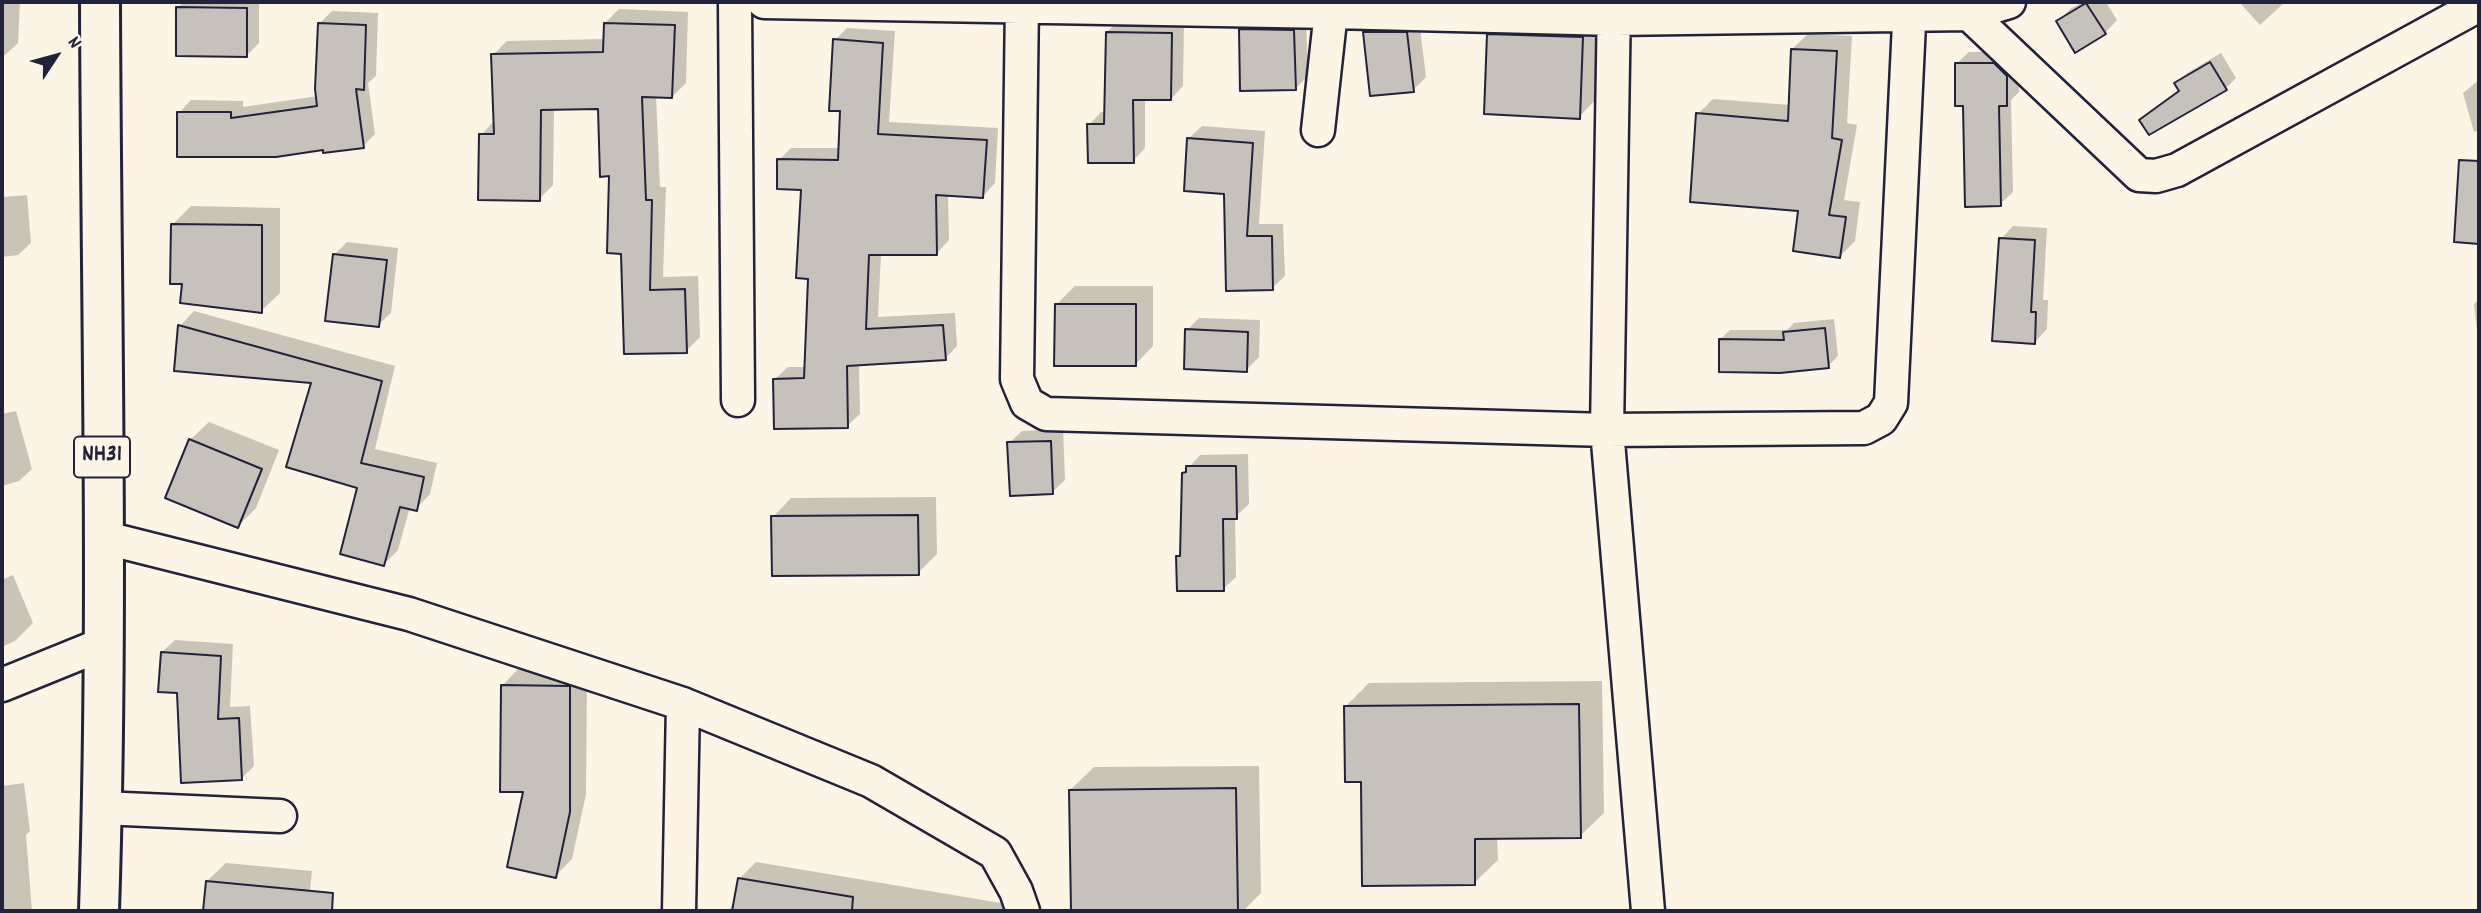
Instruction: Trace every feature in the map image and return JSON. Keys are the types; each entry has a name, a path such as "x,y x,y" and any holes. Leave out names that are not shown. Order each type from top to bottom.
{"highway":[{"name":"NH31","path":"99,911 103,643 100,2"}],"street":[{"path":"735,2 738,400"},
{"path":"764,2 1614,10 1909,8 1969,14 2008,2"},
{"path":"1022,4 1017,379 1027,403 1046,414 1607,430 1864,428 1881,419 1891,403 1909,8"},
{"path":"1969,14 2139,174 2156,176 2177,170 2479,5"},
{"path":"1318,130 1332,7"},
{"path":"1614,10 1607,430 1648,911"},
{"path":"102,537 409,614 683,704 871,781 995,853 1020,901 1043,911"},
{"path":"2,685 103,643"},
{"path":"679,911 683,704"},
{"path":"102,807 281,816"}],"building":[{"path":"2086,3 2106,34 2075,53 2056,21"},
{"path":"176,7 247,8 247,57 176,56"},
{"path":"318,23 366,25 364,90 356,89 364,148 323,153 323,150 276,157 177,157 177,112 231,112 231,118 317,106 315,89"},
{"path":"604,23 675,25 672,98 642,97 646,200 652,200 650,290 685,289 687,353 624,354 621,254 607,253 609,176 600,177 598,109 541,110 540,201 478,200 479,134 494,134 491,54 603,52"},
{"path":"1239,29 1294,30 1296,90 1240,91"},
{"path":"1106,32 1172,33 1171,100 1133,100 1134,163 1088,163 1087,124 1104,124"},
{"path":"1363,32 1407,32 1414,92 1370,96"},
{"path":"1487,34 1583,37 1580,119 1484,114"},
{"path":"833,39 883,43 878,134 987,140 983,198 936,195 937,255 869,255 866,329 943,325 946,360 847,366 848,428 774,429 773,379 804,378 808,279 796,278 801,190 777,189 777,159 838,160 840,111 829,111"},
{"path":"1791,49 1837,51 1832,138 1842,140 1829,215 1846,217 1840,258 1793,251 1798,211 1690,202 1696,113 1788,121"},
{"path":"2210,62 2227,90 2149,135 2139,120 2179,91 2174,83"},
{"path":"1955,63 1994,63 2007,76 2007,106 1999,106 2001,206 1965,207 1963,106 1955,106"},
{"path":"1187,138 1253,143 1247,236 1272,236 1273,290 1226,291 1224,194 1184,191"},
{"path":"2459,160 2479,161 2479,244 2454,242"},
{"path":"171,224 262,225 262,313 180,303 182,284 170,284"},
{"path":"1999,238 2035,240 2031,312 2036,312 2035,344 1992,341"},
{"path":"333,254 387,260 379,327 325,321"},
{"path":"1055,304 1136,304 1136,366 1054,366"},
{"path":"178,325 382,381 361,463 424,477 417,511 400,507 384,566 340,554 357,488 286,467 311,383 174,371"},
{"path":"1825,328 1829,368 1780,373 1719,372 1719,339 1784,340 1783,332"},
{"path":"1185,329 1248,332 1247,372 1184,369"},
{"path":"189,439 262,469 238,528 165,498"},
{"path":"1051,441 1053,494 1010,496 1007,442"},
{"path":"1186,466 1236,466 1237,519 1223,519 1224,591 1177,591 1176,556 1180,556 1182,473 1186,472"},
{"path":"918,515 919,575 772,576 771,516"},
{"path":"161,652 221,656 218,719 239,718 242,780 181,783 177,693 158,692"},
{"path":"501,685 570,686 570,812 556,878 507,867 523,792 500,792"},
{"path":"1579,704 1581,838 1475,839 1475,885 1362,886 1361,782 1345,782 1344,706"},
{"path":"1236,788 1238,911 1071,911 1069,790"},
{"path":"738,878 853,897 852,911 732,911"},
{"path":"206,881 333,893 332,911 203,911"}]}
